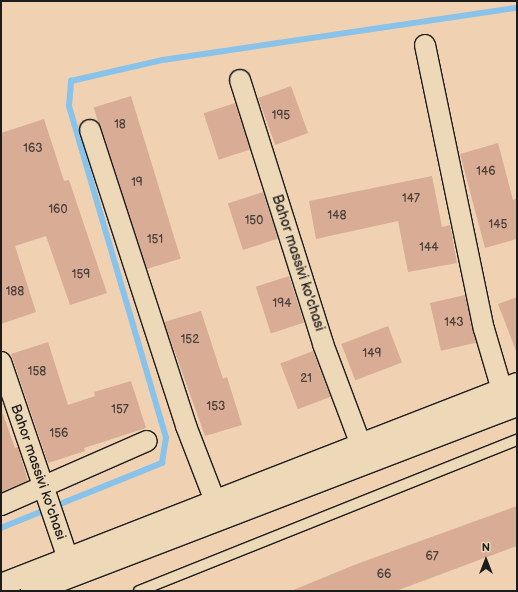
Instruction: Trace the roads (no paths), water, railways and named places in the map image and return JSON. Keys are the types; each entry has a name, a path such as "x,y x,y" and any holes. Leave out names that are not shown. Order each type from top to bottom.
{"main road":[{"path":"1,585 361,445 512,393"},
{"path":"32,591 512,393"}],"street":[{"path":"425,45 484,329 512,393"},
{"name":"Bahor massivi ko'chasi","path":"240,80 323,344 361,445"},
{"path":"90,130 186,426 215,501"},
{"name":"Bahor massivi ko'chasi","path":"1,362 42,488 68,559"},
{"path":"1,505 147,441"}],"lane":[{"path":"139,591 517,440"}],"waterway":[{"path":"1,528 162,463 166,438 69,106 71,81 163,60 517,8"}]}
